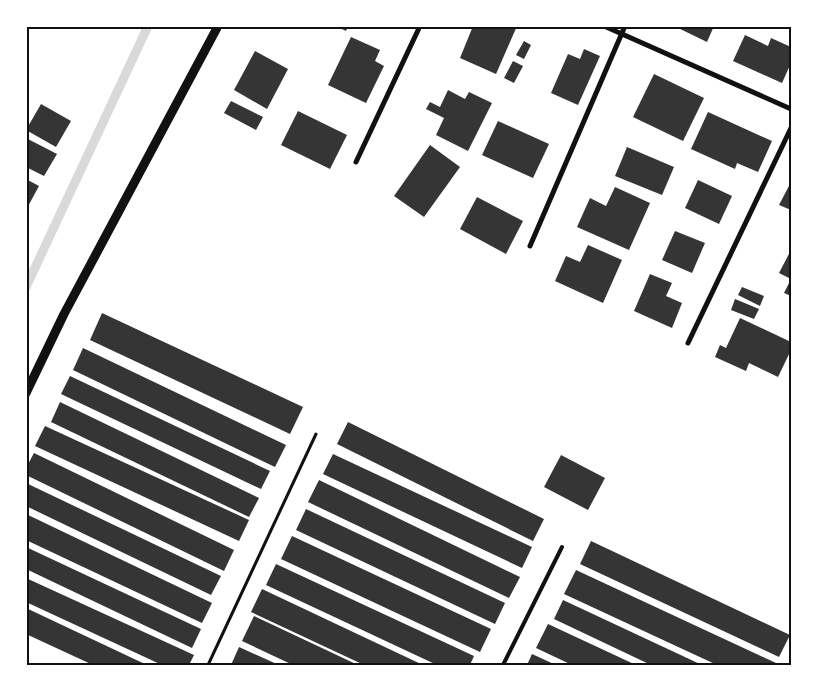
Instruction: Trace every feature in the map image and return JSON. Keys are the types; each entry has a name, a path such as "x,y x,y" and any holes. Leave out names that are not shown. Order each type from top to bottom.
{"street":[{"path":"26,393 64,314 218,26"},
{"path":"356,162 420,26"},
{"path":"604,26 790,106"},
{"path":"530,246 625,26"},
{"path":"688,343 791,128"}],"lane":[{"path":"503,665 562,547"}],"path":[{"path":"208,665 316,434"}],"building":[{"path":"336,26 348,26 346,31"},
{"path":"473,26 517,26 496,74 460,58"},
{"path":"674,26 714,26 707,42"},
{"path":"745,35 768,46 771,38 791,47 791,63 782,83 733,61"},
{"path":"351,37 380,50 375,61 384,66 366,103 328,85"},
{"path":"524,41 531,45 524,59 516,55"},
{"path":"584,49 600,56 578,105 551,93 568,54 580,59"},
{"path":"255,51 288,69 267,109 234,90"},
{"path":"513,61 523,66 514,83 504,78"},
{"path":"654,74 704,98 683,141 633,117"},
{"path":"448,90 465,99 469,92 492,103 468,151 436,135 444,118 426,109 430,102 440,107"},
{"path":"231,101 263,117 256,130 224,113"},
{"path":"41,104 71,121 56,147 26,130"},
{"path":"298,111 347,135 330,169 281,145"},
{"path":"708,112 772,141 758,172 737,163 735,169 691,149"},
{"path":"498,121 549,144 533,178 482,155"},
{"path":"26,138 57,154 44,176 26,167"},
{"path":"430,145 460,167 424,217 394,196"},
{"path":"627,147 674,167 662,195 615,176"},
{"path":"26,179 39,186 26,210"},
{"path":"698,180 732,196 719,224 685,208"},
{"path":"791,182 791,210 779,205"},
{"path":"615,187 650,203 629,250 577,227 590,198 606,206"},
{"path":"477,197 523,221 506,254 460,229"},
{"path":"675,231 705,243 692,273 662,260"},
{"path":"588,245 622,260 603,303 555,281 566,256 580,262"},
{"path":"791,250 791,279 779,273"},
{"path":"650,274 672,283 666,296 682,303 672,328 634,311"},
{"path":"791,279 791,296 784,293"},
{"path":"742,287 764,296 760,306 738,295"},
{"path":"735,299 759,309 754,319 731,310"},
{"path":"102,313 303,407 290,434 90,340"},
{"path":"740,318 791,342 791,350 778,377 749,363 746,371 715,357 720,345 726,348"},
{"path":"83,348 286,445 275,467 73,370"},
{"path":"70,376 270,471 261,489 61,394"},
{"path":"60,402 259,498 249,517 51,422"},
{"path":"348,422 544,519 533,541 337,444"},
{"path":"45,426 249,520 239,541 35,446"},
{"path":"34,453 234,550 224,571 26,475 26,468"},
{"path":"333,454 532,547 522,568 323,474"},
{"path":"561,455 605,478 588,510 544,487"},
{"path":"319,480 520,577 509,598 308,502"},
{"path":"26,483 221,576 211,595 26,506"},
{"path":"306,509 505,603 495,624 296,530"},
{"path":"26,514 212,603 202,623 26,540"},
{"path":"292,536 491,629 480,652 281,559"},
{"path":"591,541 790,635 779,657 580,564"},
{"path":"26,547 201,629 192,648 26,569"},
{"path":"276,564 474,656 470,665 437,665 266,585"},
{"path":"576,570 776,663 775,665 717,665 564,594"},
{"path":"26,578 194,655 189,665 162,665 26,602"},
{"path":"262,589 423,665 364,665 251,612"},
{"path":"563,600 702,665 651,665 554,619"},
{"path":"26,608 147,665 93,665 26,634"},
{"path":"254,616 358,665 293,665 242,641"},
{"path":"548,624 636,665 572,665 536,648"},
{"path":"239,647 279,665 231,665"},
{"path":"532,654 556,665 527,665"}],"waterway":[{"path":"26,287 148,26"}]}
